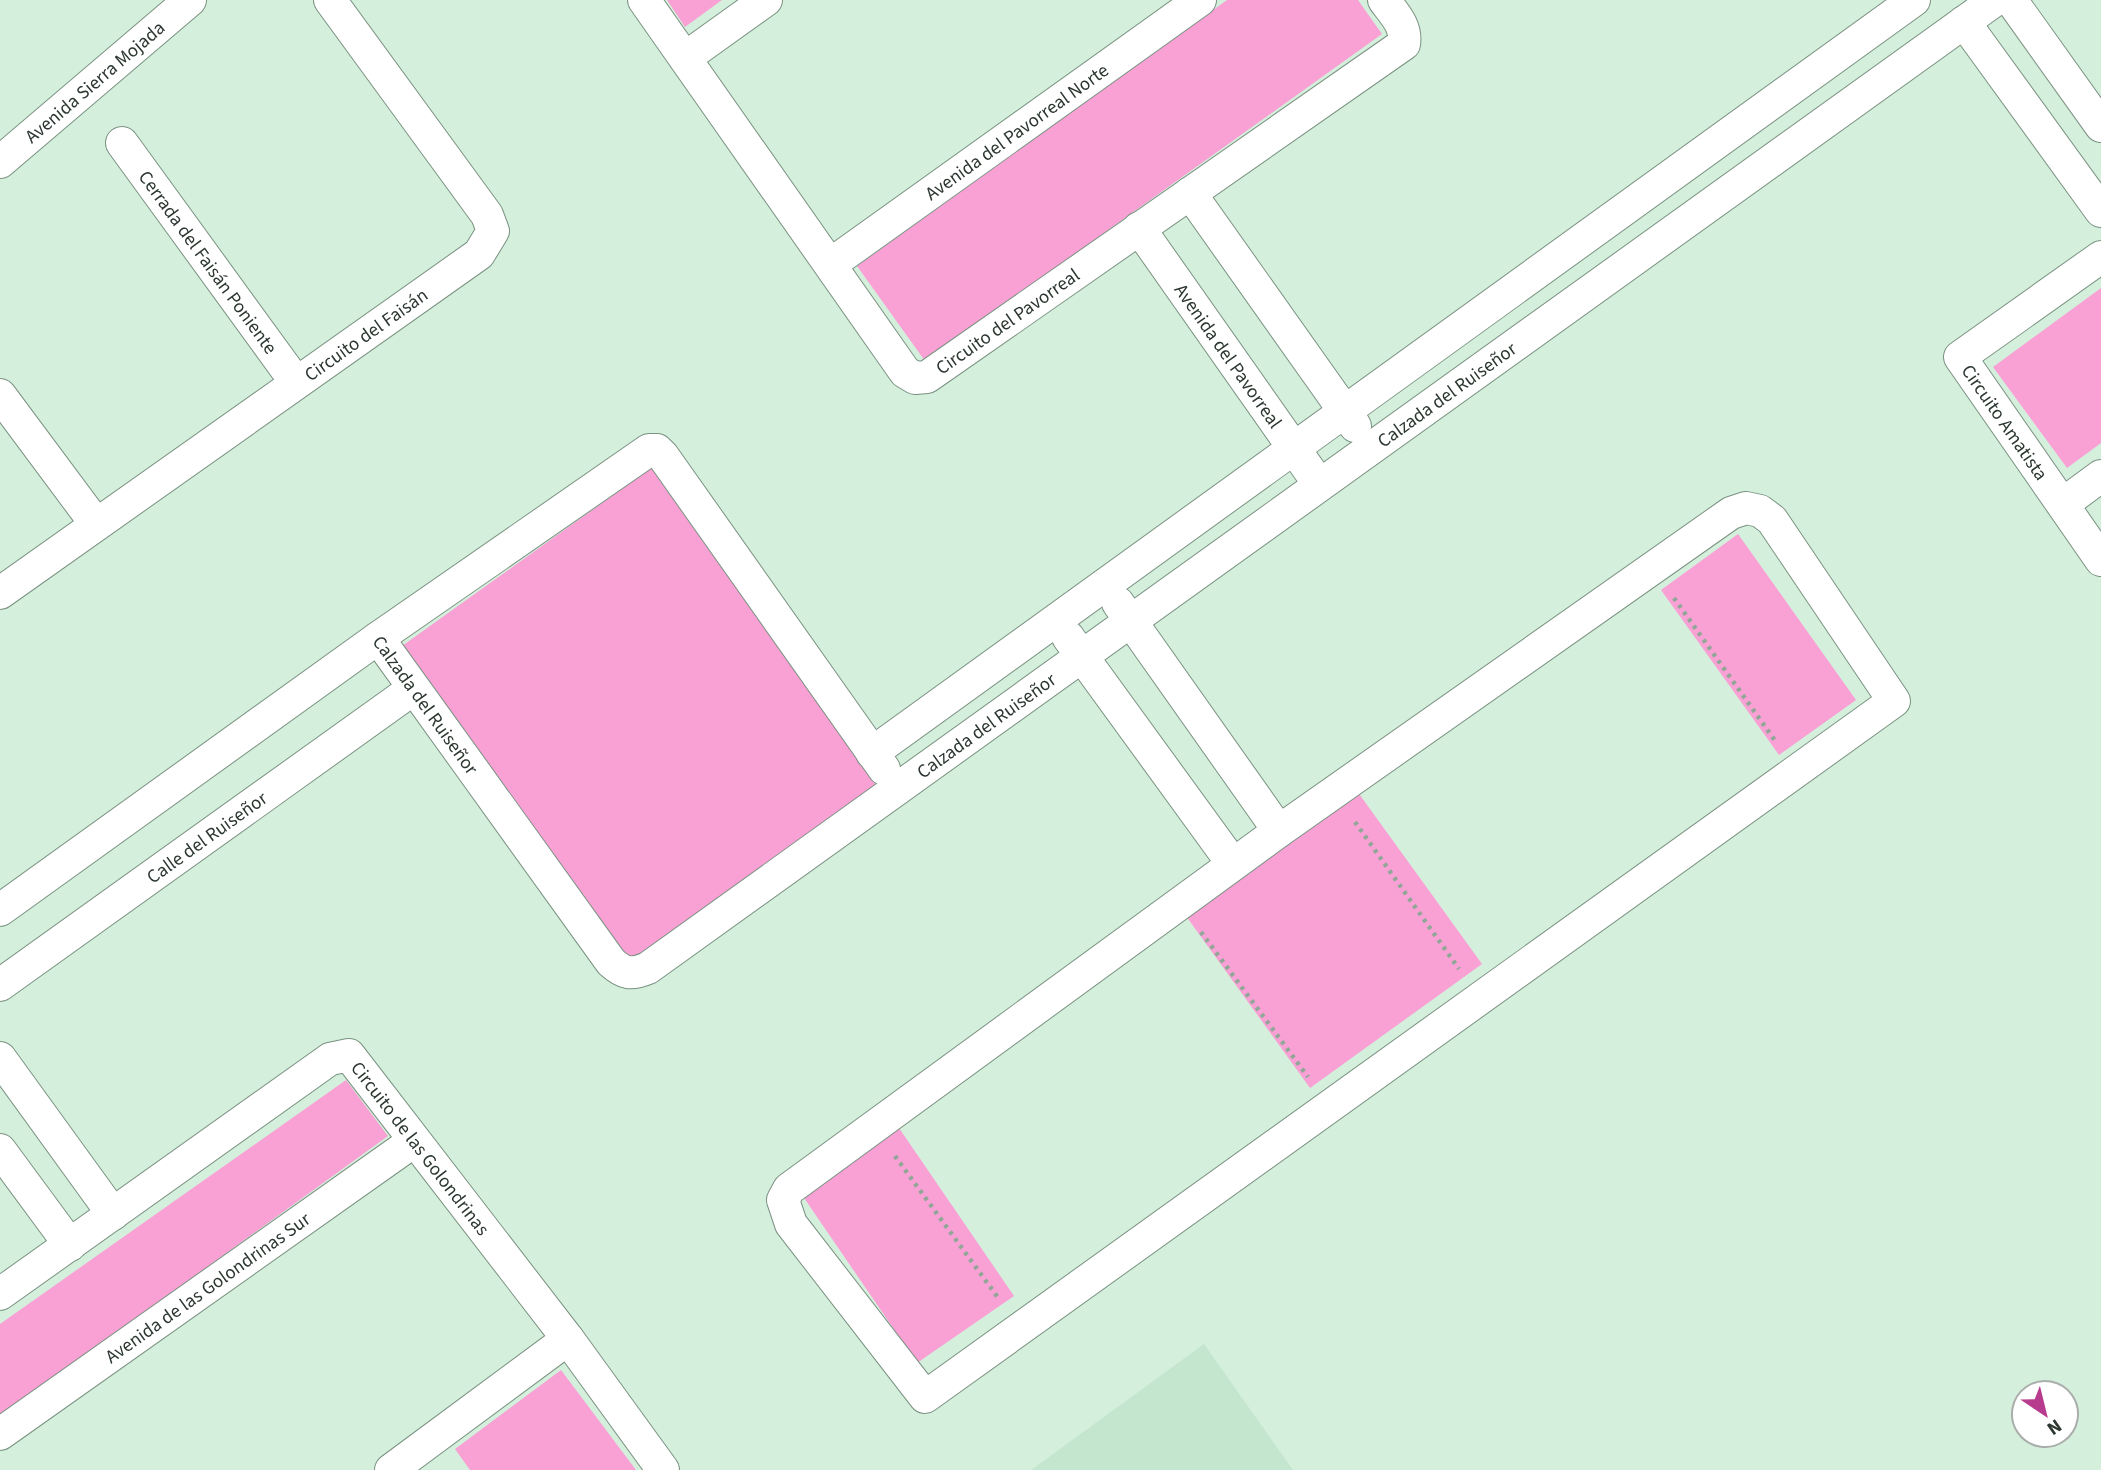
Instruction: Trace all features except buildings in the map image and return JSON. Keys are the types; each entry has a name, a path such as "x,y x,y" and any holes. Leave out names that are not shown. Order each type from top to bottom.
{"street":[{"name":"Avenida Sierra Mojada","path":"0,162 190,0"},
{"name":"Circuito del Faisán","path":"0,593 479,254 492,231 487,215 330,0"},
{"name":"Circuito del Pavorreal","path":"644,0 905,372 915,379 927,377 1404,44 1406,34 1402,25 1384,0"},
{"path":"685,58 766,0"},
{"name":"Avenida del Pavorreal Norte","path":"831,264 1200,0"},
{"path":"872,752 1914,0"},
{"name":"Calzada del Ruiseñor","path":"899,789 657,450 640,453 378,638 611,962 623,972 634,974 648,968 899,789 1130,619 1995,0"},
{"path":"2011,0 2101,126"},
{"path":"1964,22 2101,211"},
{"name":"Cerrada del Faisán Poniente","path":"122,143 295,382"},
{"path":"1654,187 1681,225"},
{"path":"1190,192 1370,447"},
{"name":"Avenida del Pavorreal","path":"1139,228 1319,484"},
{"name":"Circuito Amatista","path":"2101,257 1959,357 2101,559"},
{"path":"0,395 96,524"},
{"path":"2063,504 2101,476"},
{"path":"1746,508 1760,511 1772,520 1895,701 925,1397 791,1224 783,1200 789,1189 1233,864 1653,568 1731,513 1746,508"},
{"path":"1104,584 1279,831"},
{"path":"1054,619 1233,864"},
{"path":"0,910 378,638"},
{"name":"Calle del Ruiseñor","path":"0,985 413,689"},
{"name":"Circuito de las Golondrinas","path":"0,1294 330,1059 349,1055 568,1339 663,1470"},
{"path":"0,1058 113,1214"},
{"name":"Avenida de las Golondrinas Sur","path":"0,1434 414,1141"},
{"path":"0,1150 70,1245"},
{"path":"391,1470 568,1339"}],"path":[{"path":"1653,568 1797,771"},
{"path":"1334,792 1479,999"},
{"path":"1180,903 1329,1106"},
{"path":"874,1127 1020,1328"}],"shaded area":[{"path":"667,0 722,0 685,27"},
{"path":"1227,0 1358,0 1382,34 925,361 857,266"},
{"path":"2101,288 2101,443 2067,468 1993,367"},
{"path":"651,468 880,791 631,968 402,646"},
{"path":"1738,534 1856,700 1779,755 1661,590"},
{"path":"1357,791 1482,964 1310,1088 1186,916"},
{"path":"346,1080 388,1136 0,1417 0,1324"},
{"path":"899,1128 1014,1296 917,1363 802,1195"},
{"path":"1204,1344 1293,1470 1031,1470"},
{"path":"561,1370 636,1470 470,1470 455,1449"}]}
